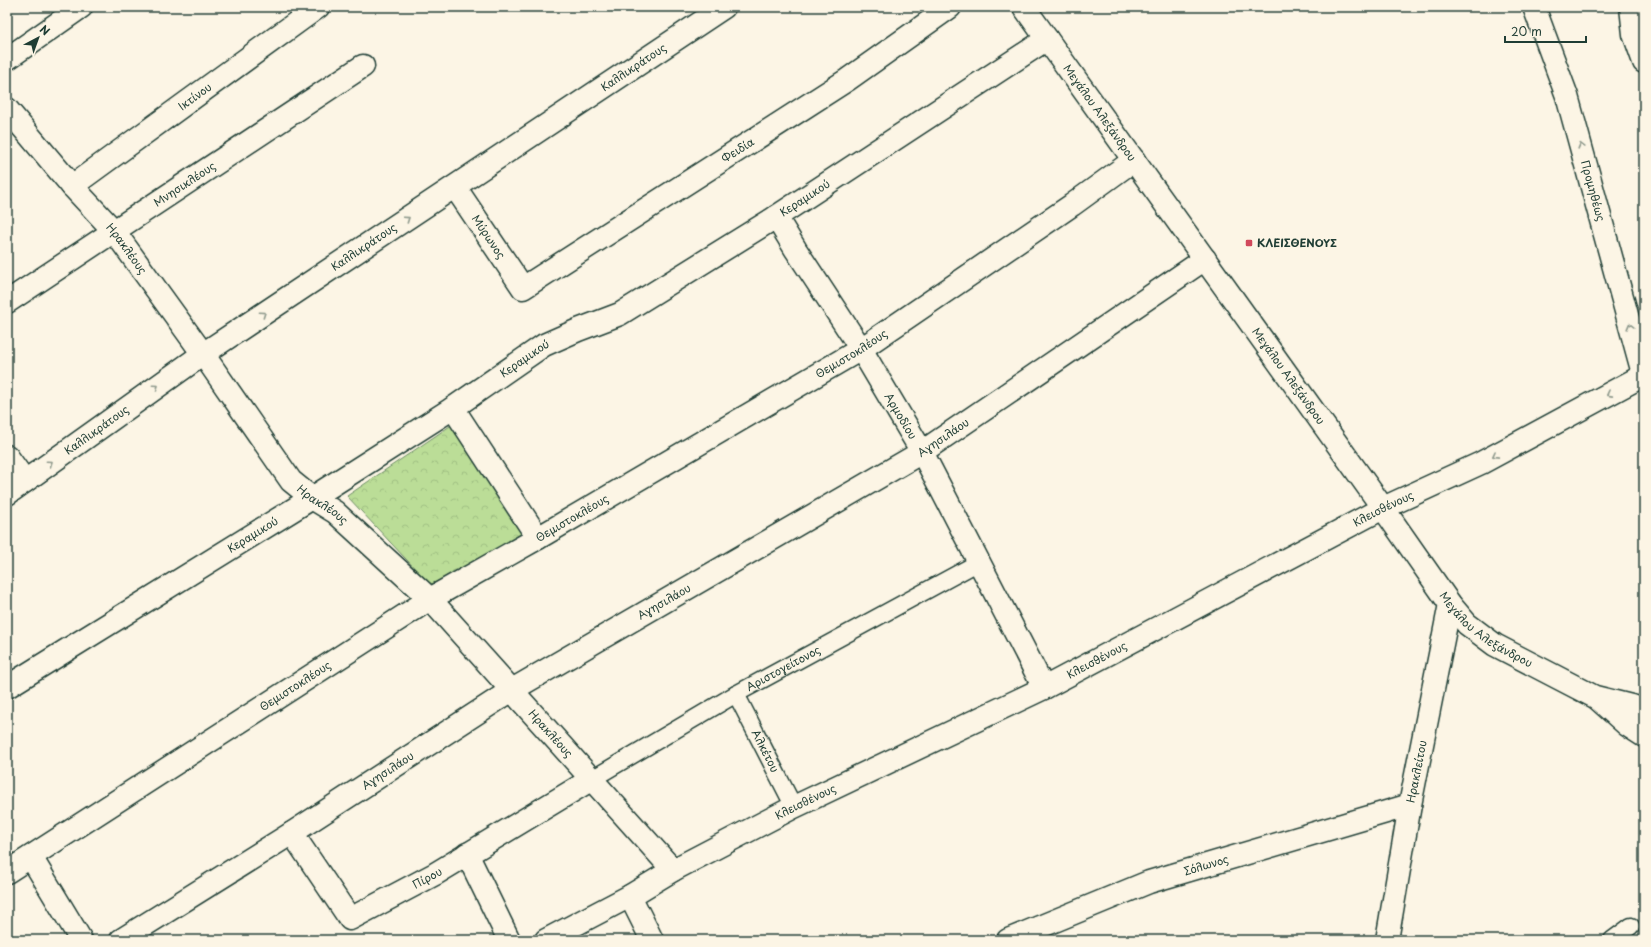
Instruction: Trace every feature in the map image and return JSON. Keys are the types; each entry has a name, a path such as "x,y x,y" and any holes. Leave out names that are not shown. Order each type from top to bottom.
{"street":[{"path":"7,59 81,7"},
{"name":"Ικτίνου","path":"72,186 318,7"},
{"name":"Καλλικράτους","path":"7,494 203,354 724,7"},
{"name":"Φειδία","path":"523,288 847,80 950,7"},
{"name":"Μεγάλου Αλεξάνδρου","path":"1024,7 1205,258 1450,604 1467,624 1495,645 1596,697 1641,709"},
{"name":"Προμηθέως","path":"1534,7 1567,96 1644,376"},
{"path":"1631,7 1634,34 1644,62"},
{"name":"Κεραμικού","path":"7,687 312,498 453,408 544,345 620,314 776,217 1047,39"},
{"name":"Μνησικλέους","path":"7,302 363,66"},
{"name":"Ηρακλέους","path":"7,109 72,186 114,231 203,354 291,481 312,498 335,512 430,599 673,870"},
{"name":"Θεμιστοκλέους","path":"7,872 430,599 538,538 862,349 1072,205 1134,160"},
{"name":"Μύρωνος","path":"455,187 523,288"},
{"name":"Αρμοδίου","path":"776,217 796,250 862,349 922,452 1044,688"},
{"name":"Αγησιλάου","path":"121,940 292,833 512,690 922,452 1205,258"},
{"name":"Κλεισθένους","path":"546,940 630,896 673,870 794,807 1044,688 1383,508 1480,463 1644,376"},
{"path":"453,408 538,538"},
{"path":"7,456 25,481"},
{"name":"Ηρακλείτου","path":"1387,940 1410,805 1450,604"},
{"name":"Μεγάλου Αλεξάνδρου","path":"1596,697 1627,725 1644,736"},
{"name":"Πίρου","path":"292,833 350,919 435,874 592,779"},
{"name":"Σόλωνος","path":"1008,940 1149,882 1410,805"},
{"path":"467,854 509,940"},
{"path":"31,857 81,940"},
{"path":"630,896 652,940"}],"lane":[{"name":"Αριστογείτονος","path":"592,779 736,694 979,562"},
{"name":"Αλκέτου","path":"736,694 794,807"},
{"path":"1612,940 1631,926"}],"green space":[{"path":"453,424 529,535 434,589 347,496"}],"place":[{"name":"ΚΛΕΙΣΘΕΝΟΥΣ","path":"1249,243"}]}
